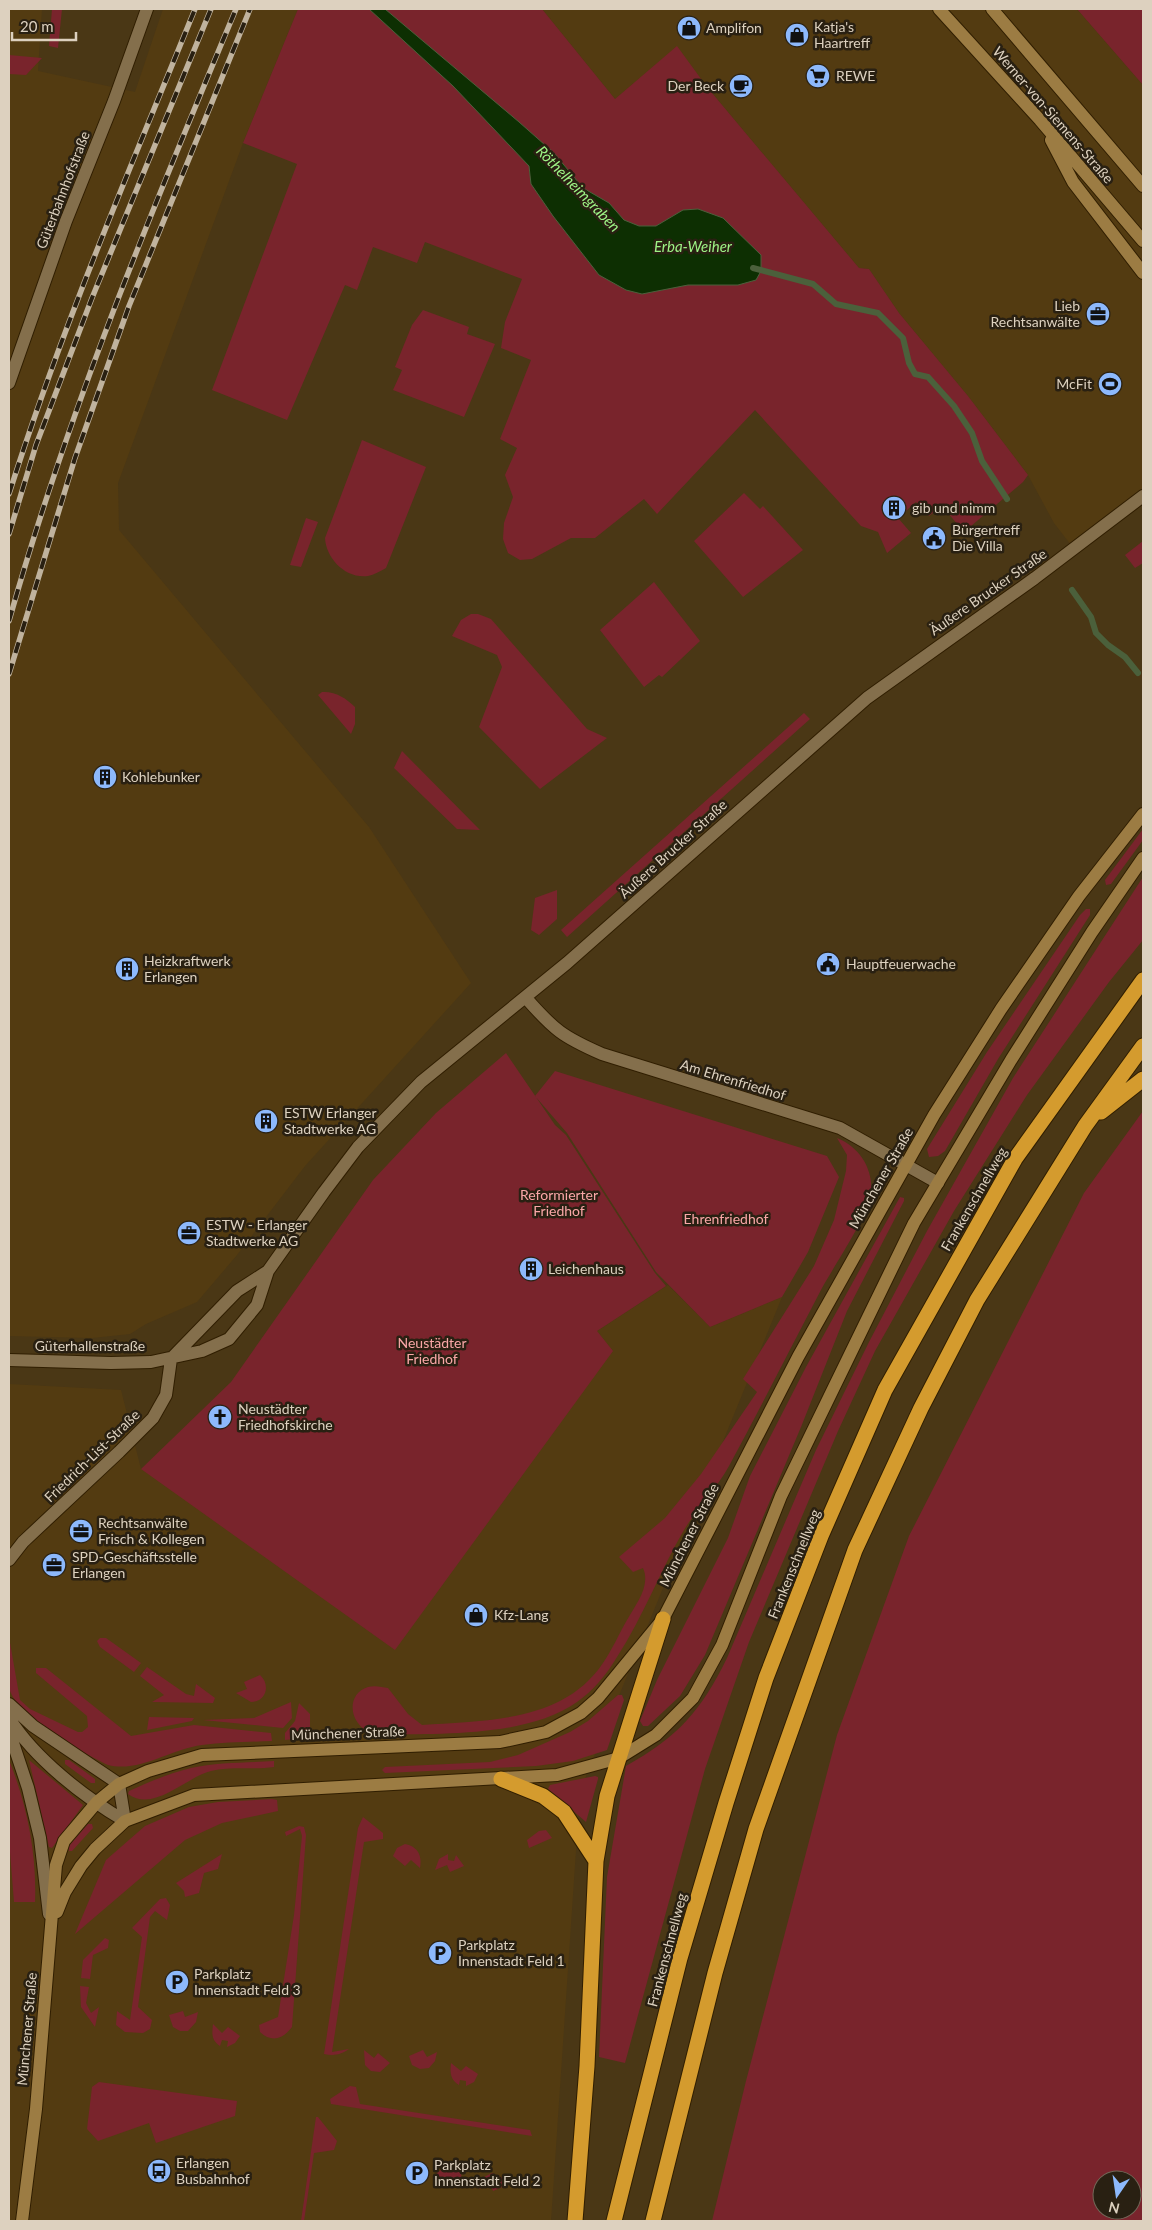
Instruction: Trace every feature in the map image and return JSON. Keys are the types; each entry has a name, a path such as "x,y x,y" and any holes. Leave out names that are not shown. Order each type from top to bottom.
{"highway":[{"name":"Frankenschnellweg","path":"614,2221 680,1958 726,1803 766,1678 821,1536 886,1390 1015,1159 1143,980"},
{"path":"653,2221 716,1973 756,1829 855,1550 921,1408 977,1300 1084,1126 1143,1046"},
{"path":"1084,1126 1143,1079"},
{"path":"575,2221 587,2066 596,1860 607,1796 663,1619"},
{"path":"501,1779 542,1796 564,1812 596,1860"}],"main road":[{"name":"Werner-von-Siemens-Straße","path":"939,9 1040,120 1143,241"},
{"name":"Werner-von-Siemens-Straße","path":"992,9 1143,186"},
{"path":"1040,120 1073,182 1143,273"},
{"name":"Münchener Straße","path":"22,2221 36,2109 56,1865 64,1842 97,1802 119,1784 148,1771 202,1755 500,1742 546,1732 581,1713 598,1698 663,1619 798,1357 905,1164 1001,1009 1079,896 1143,814"},
{"name":"Münchener Straße","path":"50,1932 64,1892 95,1849 125,1821 194,1795 344,1785 558,1775 619,1758 656,1734 693,1698 722,1645 781,1496 914,1223 1011,1060 1092,932 1143,858"}],"street":[{"name":"Güterbahnhofstraße","path":"9,383 66,221 114,101 147,9"},
{"name":"Äußere Brucker Straße","path":"171,1359 202,1351 229,1339 257,1305 268,1271 358,1147 385,1117 458,1050 526,998 874,692 1035,578 1143,496"},
{"name":"Am Ehrenfriedhof","path":"526,998 552,1027 578,1044 650,1070 840,1128 938,1183"},
{"name":"Äußere Brucker Straße","path":"171,1359 237,1291 268,1271"},
{"name":"Güterhallenstraße","path":"9,1360 111,1363 171,1359"},
{"name":"Friedrich-List-Straße","path":"9,1560 23,1542 120,1452 153,1418 166,1395 171,1359"},
{"path":"9,1704 33,1726 119,1784 125,1821"},
{"path":"9,1718 25,1740 45,1760 97,1802 125,1821"},
{"path":"9,1731 28,1788 40,1838 50,1932"}],"shaded area":[{"path":"9,9 42,9 38,71 135,92 163,9 298,9 243,143 118,483 119,530 369,827 471,983 305,1166 237,1255 197,1302 146,1324 130,1334 92,1338 9,1336"},
{"path":"542,9 1077,9 1143,85 1143,491 1071,545 1054,523 1028,475 968,396 899,313 869,269 859,268 707,87 677,47 615,99"},
{"path":"668,1285 710,1327 782,1297 580,1791 551,2221 9,2221 9,1384 121,1390 141,1469 597,1331"}],"green space":[{"path":"52,9 62,9 58,48 49,46"},
{"path":"298,9 542,9 615,99 677,46 707,87 859,268 869,269 899,313 968,396 1028,475 1023,482 964,532 942,506 929,516 916,502 898,518 911,533 887,553 878,532 861,526 755,410 657,514 644,499 595,538 571,538 532,559 520,560 508,553 503,539 504,523 513,497 505,475 517,448 500,439 531,360 501,348 505,322 522,279 425,242 417,263 373,247 357,290 345,285 287,420 212,390 297,164 243,143"},
{"path":"1077,9 1143,9 1143,85"},
{"path":"9,55 42,58 26,75 9,74"},
{"path":"423,310 469,327 467,334 495,344 464,417 393,390 402,370 395,367 412,325"},
{"path":"362,440 426,467 386,568 368,576 352,574 338,566 329,553 325,538"},
{"path":"744,493 760,509 763,506 803,550 743,597 694,541"},
{"path":"306,518 318,522 301,567 290,565"},
{"path":"1143,541 1143,563 1135,568 1125,555"},
{"path":"654,582 700,641 662,677 659,675 644,687 600,630"},
{"path":"471,614 478,614 491,619 587,729 607,738 540,789 479,727 502,667 497,655 452,636 461,620"},
{"path":"322,692 340,696 355,707 355,724 351,734 318,695"},
{"path":"804,713 810,719 567,937 561,930"},
{"path":"402,751 480,830 457,829 394,768"},
{"path":"1143,829 1143,840 1111,884 1106,885 1105,880"},
{"path":"1143,877 1143,940 1109,982 1027,1095 954,1211 875,1351 838,1431 749,1642 705,1769 625,2063 599,2057 607,1877 626,1766 674,1733 708,1693 727,1658 816,1450 869,1342 927,1231 1013,1078"},
{"path":"557,890 557,919 539,935 531,930 535,898"},
{"path":"1086,909 1090,909 1090,915 998,1059 945,1151 938,1156 929,1157 927,1149 987,1052 1080,915"},
{"name":"Neustädter Friedhof","path":"506,1053 555,1125 566,1135 655,1273 666,1286 597,1331 613,1351 395,1650 141,1469 231,1382 373,1180 436,1113"},
{"name":"Ehrenfriedhof","path":"555,1071 827,1156 839,1177 808,1252 782,1297 710,1327 656,1272 567,1133 535,1096"},
{"path":"1143,1111 1143,2221 712,2221 746,2081 837,1735 909,1536 1084,1193"},
{"path":"837,1138 859,1154 868,1169 871,1196 864,1216 822,1288 729,1466 684,1530 635,1626 604,1676 583,1698 556,1714 507,1728 454,1733 378,1735 361,1727 353,1712 353,1704 355,1697 360,1691 368,1687 388,1688 408,1714 422,1725 471,1722 521,1715 545,1708 567,1697 586,1683 603,1663 644,1588 645,1575 643,1568 633,1572 619,1557 665,1518 701,1474 757,1392 743,1379 814,1266 834,1220 846,1171 847,1155"},
{"path":"900,1197 904,1198 904,1201 847,1311 801,1427 705,1655 680,1696 648,1726 643,1726 640,1721 657,1680 728,1538 750,1476 806,1367"},
{"path":"9,1637 20,1700 30,1709 78,1732 82,1732 88,1727 87,1716 36,1673 36,1668 46,1668 131,1736 194,1725 271,1733 272,1741 202,1745 131,1766 108,1765 51,1733 24,1711 15,1700 8,1682"},
{"path":"100,1638 106,1638 141,1663 134,1672 100,1647 97,1641"},
{"path":"147,1667 186,1694 194,1696 196,1684 215,1698 213,1703 152,1702 164,1695 140,1676"},
{"path":"260,1675 266,1688 260,1699 251,1702 236,1693 247,1689 244,1682"},
{"path":"618,1695 622,1695 624,1700 607,1750 573,1761 536,1766 385,1773 382,1770 385,1767 490,1762 518,1755 570,1732 588,1721"},
{"path":"291,1702 292,1718 283,1728 203,1720 254,1718"},
{"path":"299,1703 310,1714 310,1730 301,1738 285,1740 285,1733 295,1721"},
{"path":"149,1717 194,1718 192,1721 147,1730"},
{"path":"9,1760 21,1794 30,1830 35,1902 14,1902 9,1840"},
{"path":"29,1760 83,1805 52,1848 49,1847"},
{"path":"65,1760 69,1760 95,1779 95,1783 91,1783 65,1764"},
{"path":"274,1761 274,1767 226,1769 201,1774 159,1797 138,1799 128,1794 129,1791 152,1781 191,1768"},
{"path":"595,1776 598,1779 586,1822 548,1789 550,1785"},
{"path":"277,1800 278,1811 222,1823 185,1840 75,1934 106,1860 145,1826 189,1807 218,1802"},
{"path":"363,1817 383,1833 383,1839 364,1842 332,2052 349,2049 340,2054 328,2055 324,2054 358,1828"},
{"path":"88,1824 92,1824 93,1828 72,1851 69,1851 68,1847"},
{"path":"299,1826 304,1827 306,1835 292,2027 281,2037 269,2038 260,2032 259,2025 278,2017 294,1915 302,1836 300,1829 286,1836 285,1832"},
{"path":"546,1830 552,1838 529,1848 527,1840 539,1831"},
{"path":"405,1844 414,1847 420,1856 420,1868 411,1860 405,1866 393,1856 397,1848"},
{"path":"222,1854 218,1869 204,1873 199,1893 185,1897 184,1891 176,1883"},
{"path":"448,1854 448,1860 454,1861 456,1855 464,1866 450,1872 447,1865 435,1870 439,1859"},
{"path":"166,1898 170,1905 167,1920 155,1911 150,1917 138,2007 152,2020 150,2029 143,2033 125,2032 116,2025 117,2011 130,2020 142,1937 132,1928 160,1899"},
{"path":"105,1938 109,1940 108,1948 93,1955 90,1979 81,1978 83,1960"},
{"path":"80,1986 89,1987 86,2003 91,2013 99,2007 95,2027 81,2007"},
{"path":"183,2011 185,2017 198,2012 196,2022 188,2031 180,2031 173,2027 169,2015"},
{"path":"213,2024 222,2033 228,2027 240,2036 235,2043 227,2047 228,2041 222,2040 220,2046 217,2044 212,2033"},
{"path":"364,2050 374,2058 378,2053 390,2063 380,2072 371,2071 365,2065"},
{"path":"423,2050 427,2057 437,2052 435,2061 429,2068 420,2069 412,2065 409,2056"},
{"path":"451,2063 461,2071 466,2066 478,2074 474,2082 466,2086 466,2081 460,2080 459,2085 456,2083 451,2076"},
{"path":"99,2082 237,2101 235,2116 156,2143 149,2123 98,2141 87,2129 92,2087"},
{"path":"350,2086 356,2087 360,2104 530,2130 532,2136 331,2104 330,2099"},
{"path":"316,2117 318,2117 337,2141 334,2150 314,2153 304,2221 301,2221"},
{"path":"450,2167 461,2173 463,2187 453,2179 448,2185 436,2174 442,2169"},
{"path":"492,2173 503,2178 507,2185 493,2191 490,2184 479,2189 482,2178"}],"water":[{"name":"Erba-Weiher","path":"369,9 385,9 519,122 554,153 583,188 609,203 624,220 639,226 656,226 683,210 698,209 723,218 761,255 761,271 756,280 738,285 688,285 642,294 626,290 599,275 553,216 531,184 529,166 453,86"}],"waterway":[{"name":"Röthelheimgraben","path":"753,268 813,284 836,304 878,313 903,338 909,363 915,374 928,377 954,406 972,433 982,461 1007,499"},
{"name":"Röthelheimgraben","path":"1072,590 1091,617 1096,633 1108,645 1125,657 1138,673"}],"railway":[{"path":"9,494 29,432 74,310 121,189 195,9"},
{"path":"9,534 36,445 92,298 211,9"},
{"path":"9,621 58,465 113,312 173,160 236,9"},
{"path":"9,674 75,458 129,306 250,9"}],"place":[{"name":"Amplifon","path":"689,28"},
{"name":"Katja's Haartreff","path":"797,35"},
{"name":"REWE","path":"818,76"},
{"name":"Der Beck","path":"741,86"},
{"name":"Lieb Rechtsanwälte","path":"1098,314"},
{"name":"McFit","path":"1110,384"},
{"name":"gib und nimm","path":"894,508"},
{"name":"Bürgertreff Die Villa","path":"934,538"},
{"name":"Kohlebunker","path":"105,777"},
{"name":"Hauptfeuerwache","path":"828,964"},
{"name":"Heizkraftwerk Erlangen","path":"127,969"},
{"name":"ESTW Erlanger Stadtwerke AG","path":"266,1121"},
{"name":"ESTW - Erlanger Stadtwerke AG","path":"189,1233"},
{"name":"Leichenhaus","path":"531,1269"},
{"name":"Neustädter Friedhofskirche","path":"220,1417"},
{"name":"Rechtsanwälte Frisch & Kollegen","path":"81,1531"},
{"name":"SPD-Geschäftsstelle Erlangen","path":"54,1565"},
{"name":"Kfz-Lang","path":"476,1615"},
{"name":"Parkplatz Innenstadt Feld 1","path":"440,1953"},
{"name":"Parkplatz Innenstadt Feld 3","path":"177,1982"},
{"name":"Erlangen Busbahnhof","path":"159,2171"},
{"name":"Parkplatz Innenstadt Feld 2","path":"417,2173"}],"park label":[{"name":"Reformierter Friedhof","path":"559,1204"}]}
